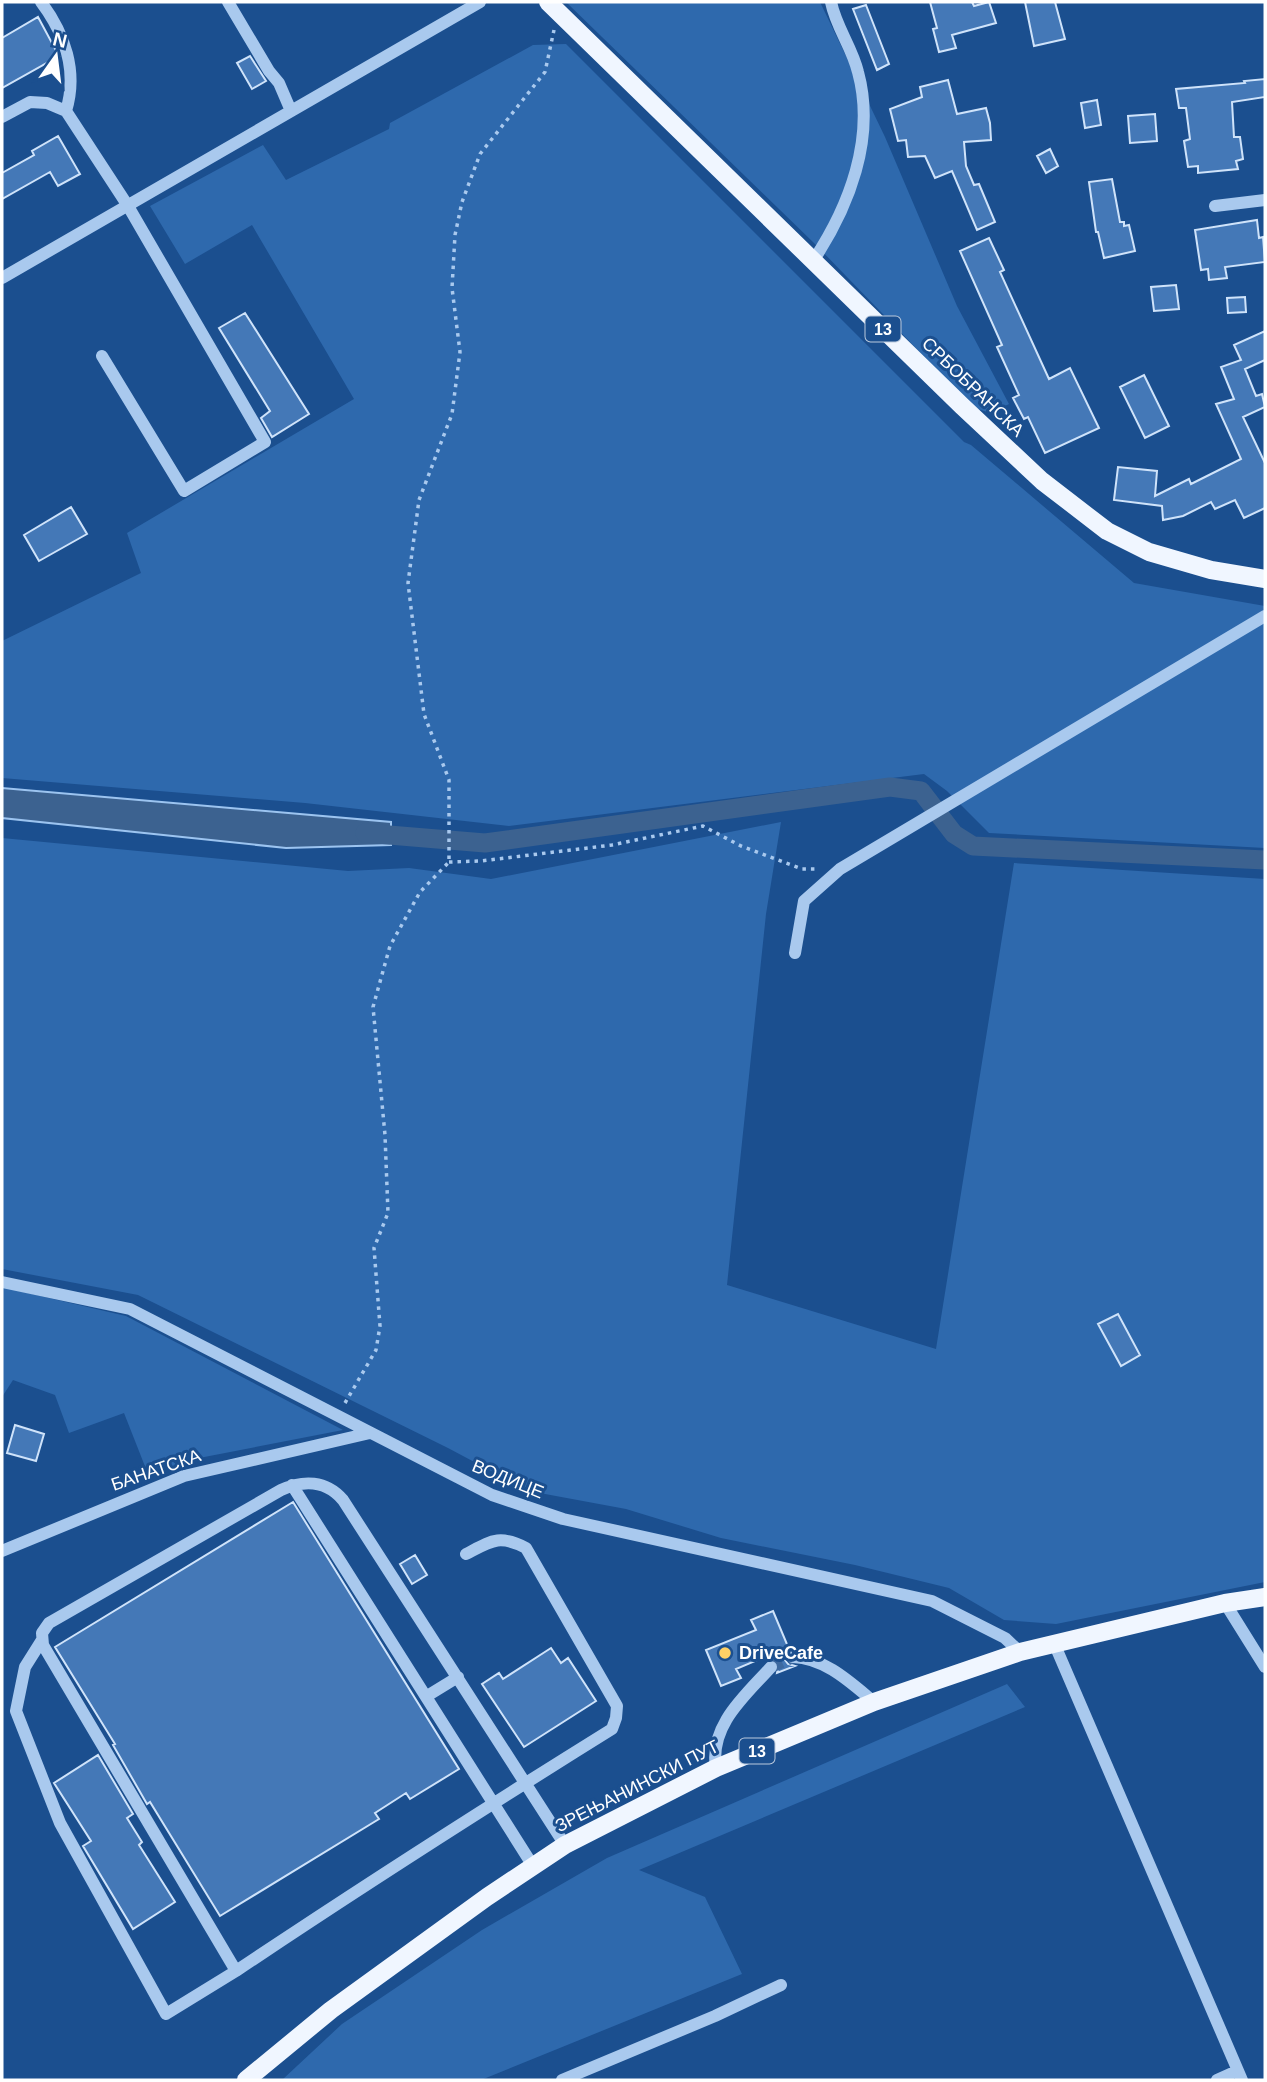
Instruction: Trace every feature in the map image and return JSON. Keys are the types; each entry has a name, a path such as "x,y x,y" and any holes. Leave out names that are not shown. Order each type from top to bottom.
{"main road":[{"name":"СРБОБРАНСКА","path":"553,6 1042,481 1107,531 1149,552 1211,570 1265,579"},
{"name":"ЗРЕЊАНИНСКИ ПУТ","path":"246,2080 384,1970 533,1866 565,1845 716,1768 874,1702 1020,1652 1225,1603 1265,1597"}],"street":[{"path":"41,2 58,30 70,61 72,83 66,111"},
{"path":"228,2 279,83 291,111"},
{"path":"2,278 480,2"},
{"path":"813,261 842,210 856,172 861,142 863,107 859,74 831,2"},
{"path":"2,117 30,102 47,103 66,111 128,206 265,442 184,491 102,356"},
{"path":"1215,206 1265,200"},
{"path":"795,953 804,901 840,869 1265,616"},
{"name":"ВОДИЦЕ","path":"2,1282 130,1309 492,1495 563,1519 932,1601 1005,1639 1020,1652"},
{"name":"БАНАТСКА","path":"2,1551 184,1476 370,1433"},
{"path":"292,1485 428,1696 533,1866"},
{"path":"236,1971 43,1645 42,1633 49,1623 292,1485 321,1485 330,1488 343,1500 565,1845"},
{"path":"42,1640 25,1667 16,1711 60,1823 166,2014 612,1729 617,1706 526,1548 513,1542 494,1539 466,1555"},
{"path":"1225,1603 1265,1667"},
{"path":"1054,1643 1239,2076 1217,2080"},
{"path":"793,1657 808,1657 825,1665 874,1702"},
{"path":"716,1768 716,1750 726,1718 771,1667"},
{"path":"428,1696 458,1677"},
{"path":"562,2080 781,1984"}],"path":[{"path":"449,862 449,780 424,713 408,583 419,500 453,414 460,352 452,288 456,235 462,202 480,154 545,72 553,6"},
{"path":"337,1416 376,1350 380,1326 374,1248 388,1213 385,1135 373,1007 390,946 420,892 449,862 481,861 612,845 703,826 741,846 802,869 840,869"}],"shaded area":[{"path":"566,2 820,2 885,137 957,306 1009,404 991,413 974,408 815,244"},
{"path":"566,44 964,442 971,445 1134,583 1265,606 1265,848 989,833 947,791 924,774 509,826 305,803 2,778 2,641 141,573 127,533 354,399 252,225 185,264 150,206 263,145 286,180 389,129 390,123 533,45"},
{"path":"2,788 391,822 391,845 286,848 2,818"},
{"path":"781,822 766,914 727,1285 936,1349 1014,863 1265,879 1265,1582 1056,1624 1004,1620 949,1588 855,1565 721,1538 626,1509 529,1491 448,1448 138,1295 2,1269 2,838 348,871 409,868 491,879"},
{"path":"2,1287 126,1316 343,1430 194,1459 148,1474 124,1413 69,1433 55,1395 13,1380 2,1397"},
{"path":"1007,1684 1025,1707 639,1870 705,1897 742,1974 481,2080 282,2080 342,2024 482,1930 607,1858"}],"building":[{"path":"930,2 972,2 974,6 989,2 996,23 952,35 956,48 939,52 933,29 937,28"},
{"path":"1025,2 1055,2 1065,39 1034,46"},
{"path":"866,5 889,64 877,70 853,9"},
{"path":"38,17 59,56 2,88 2,38"},
{"path":"250,56 266,81 252,89 237,63"},
{"path":"1265,79 1265,97 1232,102 1234,137 1240,137 1243,159 1236,161 1238,169 1198,173 1198,166 1188,167 1184,141 1190,139 1186,108 1179,108 1176,89"},
{"path":"948,80 957,114 986,108 990,123 991,140 964,142 966,166 974,185 979,184 995,222 977,230 952,171 935,178 925,156 908,157 906,140 898,141 890,109 922,97 920,87"},
{"path":"1097,100 1101,125 1085,128 1081,103"},
{"path":"1155,114 1157,141 1130,143 1128,116"},
{"path":"58,136 80,174 58,186 50,172 2,199 2,173 34,155 32,151"},
{"path":"1050,149 1058,166 1046,173 1037,156"},
{"path":"1112,179 1120,222 1124,222 1124,226 1129,225 1135,251 1104,258 1096,232 1089,182"},
{"path":"1257,220 1259,238 1263,237 1265,262 1225,267 1227,278 1209,280 1208,269 1201,270 1195,230"},
{"path":"989,238 1004,270 1000,272 1049,379 1070,368 1099,428 1045,453 1028,417 1024,419 1013,398 1019,395 997,347 1002,345 960,251"},
{"path":"1176,285 1179,309 1154,311 1151,287"},
{"path":"1245,297 1246,312 1228,313 1227,298"},
{"path":"245,313 309,414 272,437 261,418 270,411 219,328"},
{"path":"1265,331 1265,360 1245,369 1256,396 1262,394 1265,407 1243,417 1265,463 1265,508 1244,518 1235,500 1215,509 1211,502 1183,516 1163,520 1162,506 1114,500 1118,467 1157,471 1155,496 1189,479 1191,484 1241,459 1216,404 1234,399 1221,367 1241,360 1234,345"},
{"path":"1144,375 1169,426 1145,438 1120,387"},
{"path":"71,507 87,534 39,561 24,535"},
{"path":"1118,1314 1140,1355 1121,1366 1098,1324"},
{"path":"15,1425 44,1434 36,1461 7,1453"},
{"path":"293,1502 459,1769 410,1799 406,1793 375,1813 379,1819 220,1916 150,1802 147,1804 113,1745 115,1744 55,1647"},
{"path":"415,1555 427,1575 412,1584 400,1564"},
{"path":"773,1611 789,1649 785,1660 795,1666 777,1673 779,1664 767,1656 736,1669 741,1678 721,1686 706,1650 756,1630 751,1620"},
{"path":"551,1648 561,1663 568,1658 596,1701 524,1747 482,1684 499,1673 503,1679"},
{"path":"98,1755 133,1814 127,1818 142,1842 139,1845 175,1902 133,1929 83,1846 91,1841 54,1783"}],"waterway":[{"path":"365,833 485,843 890,787 921,791 954,834 973,846 1265,860"}],"tunnel":[{"path":"771,1667 793,1657"}],"place":[{"name":"DriveCafe","path":"725,1653"}]}
